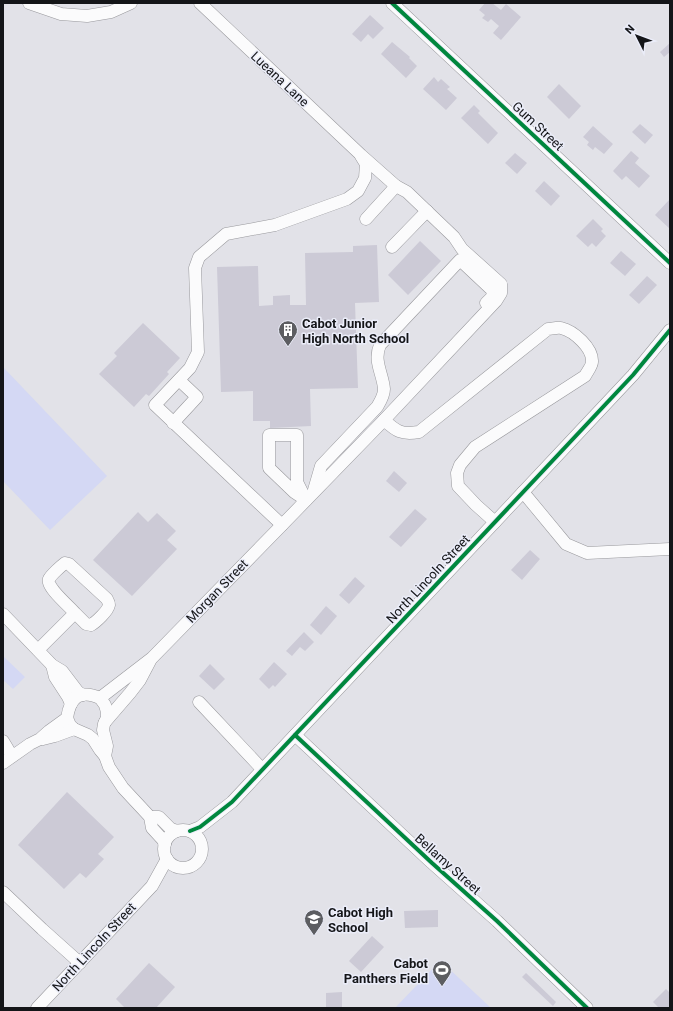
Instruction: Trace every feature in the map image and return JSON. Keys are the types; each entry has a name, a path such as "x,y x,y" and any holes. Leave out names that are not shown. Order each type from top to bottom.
{"street":[{"path":"29,3 61,14 87,16 111,12 131,3"},
{"name":"Lueana Lane","path":"200,3 361,155 396,186 407,192 454,237 462,248 501,284 501,293 496,301 384,420"},
{"name":"Gum Street","path":"392,3 670,263"},
{"path":"282,525 173,423 156,405 190,368 198,352 195,268 200,257 226,234 276,225 347,199 358,191 365,178 366,164 361,155"},
{"path":"366,219 396,186"},
{"path":"392,247 427,211"},
{"path":"377,407 378,399 373,380 371,351 374,344 462,248"},
{"path":"310,496 321,466 381,402 384,390 377,359 377,352 380,346 460,260 493,291 492,297 328,468 328,478"},
{"path":"384,420 394,429 408,434 419,432 548,329 560,328 572,332 587,346 591,354 592,363 585,376 475,447 460,465 457,473 458,486 495,522"},
{"name":"North Lincoln Street","path":"195,835 200,827 232,802 633,375 670,330"},
{"path":"173,423 198,397 179,380"},
{"name":"Morgan Street","path":"100,698 152,658 384,420"},
{"path":"269,435 297,435 297,482 310,496 294,492 270,468 269,435"},
{"path":"523,492 566,544 587,553 670,549"},
{"path":"65,563 69,564 107,599 109,603 108,608 91,625 86,624 75,613 48,583 49,579 65,563"},
{"path":"38,650 75,613"},
{"path":"3,614 52,665 62,671 78,692 83,695"},
{"name":"Morgan Street","path":"88,735 99,730 130,693 140,680 152,658"},
{"path":"52,665 55,677 68,697 70,704 67,718 70,725 74,729 88,735 93,739 105,756 109,767 123,788 150,817 152,828 164,840 165,854 170,862 180,867 193,865 197,862 202,852 202,843 195,835 184,830 173,832 165,844"},
{"path":"70,704 78,697 83,695 91,695 100,698 105,705 107,712 103,730 107,746 105,756"},
{"path":"199,702 262,769"},
{"path":"40,739 49,730 67,718"},
{"path":"3,741 8,759 40,739 55,736 74,729"},
{"name":"Bellamy Street","path":"295,734 587,1008"},
{"path":"150,817 158,817 171,829 177,831"},
{"name":"North Lincoln Street","path":"37,1008 152,886 170,862"},
{"path":"3,892 80,962"}],"shaded area":[{"path":"3,367 107,476 50,530 3,481"},
{"path":"3,656 25,677 13,689 3,680"},
{"name":"Cabot Panthers Field","path":"439,962 445,965 491,1008 395,1008"}],"building":[{"path":"485,3 492,3 501,10 506,4 521,17 501,40 493,33 499,26 491,19 488,22 482,18 485,15 479,10"},
{"path":"370,15 384,28 373,39 368,34 361,42 352,34"},
{"path":"392,42 410,57 409,58 417,66 406,78 381,54"},
{"path":"670,43 670,52 664,57 660,52"},
{"path":"434,77 438,82 441,79 450,87 447,89 457,98 446,110 423,89"},
{"path":"559,84 581,106 569,119 547,97"},
{"path":"474,105 480,111 478,113 498,133 488,144 461,118"},
{"path":"640,124 653,135 645,144 632,132"},
{"path":"593,126 613,144 604,154 595,147 593,150 587,145 589,142 583,137"},
{"path":"631,151 639,158 635,163 650,176 639,188 626,176 622,180 613,171"},
{"path":"515,153 527,163 517,174 505,163"},
{"path":"544,181 560,196 551,206 535,191"},
{"path":"670,199 670,229 655,215"},
{"path":"593,219 603,229 601,231 606,236 596,247 592,243 588,247 576,236"},
{"path":"420,241 441,261 408,295 388,275"},
{"name":"Cabot Junior High North School","path":"377,245 379,302 355,303 358,388 310,389 311,426 270,428 270,421 253,421 253,391 221,392 217,267 258,266 259,306 273,305 273,296 290,295 290,305 306,305 305,253 353,252 353,246"},
{"path":"621,251 636,264 625,276 610,263"},
{"path":"647,276 657,285 639,304 629,295"},
{"path":"143,323 180,358 167,372 169,374 149,396 146,394 134,407 99,374 117,356 114,353"},
{"path":"394,471 407,483 399,492 386,481"},
{"path":"415,509 427,519 401,547 389,537"},
{"path":"138,512 148,522 157,513 176,531 167,540 177,549 132,596 93,560"},
{"path":"530,550 540,559 522,580 511,570"},
{"path":"355,577 365,586 349,604 339,595"},
{"path":"326,606 337,616 321,635 310,625"},
{"path":"304,632 314,642 305,651 300,647 292,656 286,651"},
{"path":"274,662 287,674 275,687 273,685 269,689 259,679"},
{"path":"210,664 225,679 214,690 199,676"},
{"path":"67,792 114,837 98,854 104,859 86,878 80,873 64,889 18,845"},
{"path":"438,910 438,927 405,928 404,911"},
{"path":"372,936 384,947 361,972 349,961"},
{"path":"149,963 175,987 156,1008 125,1008 116,999"},
{"path":"526,973 556,1002 553,1006 522,977"},
{"path":"666,989 670,993 670,1008 659,1008 653,1002"},
{"path":"342,992 342,1008 326,1008 326,993"}],"cycle path":[{"path":"392,3 670,263"},
{"path":"190,831 200,827 232,802 633,375 670,330"},
{"path":"295,735 432,863 497,921 587,1008"}],"place":[{"name":"Cabot Junior High North School","path":"288,347"},
{"name":"Cabot High School","path":"314,936"},
{"name":"Cabot Panthers Field","path":"442,987"}]}
